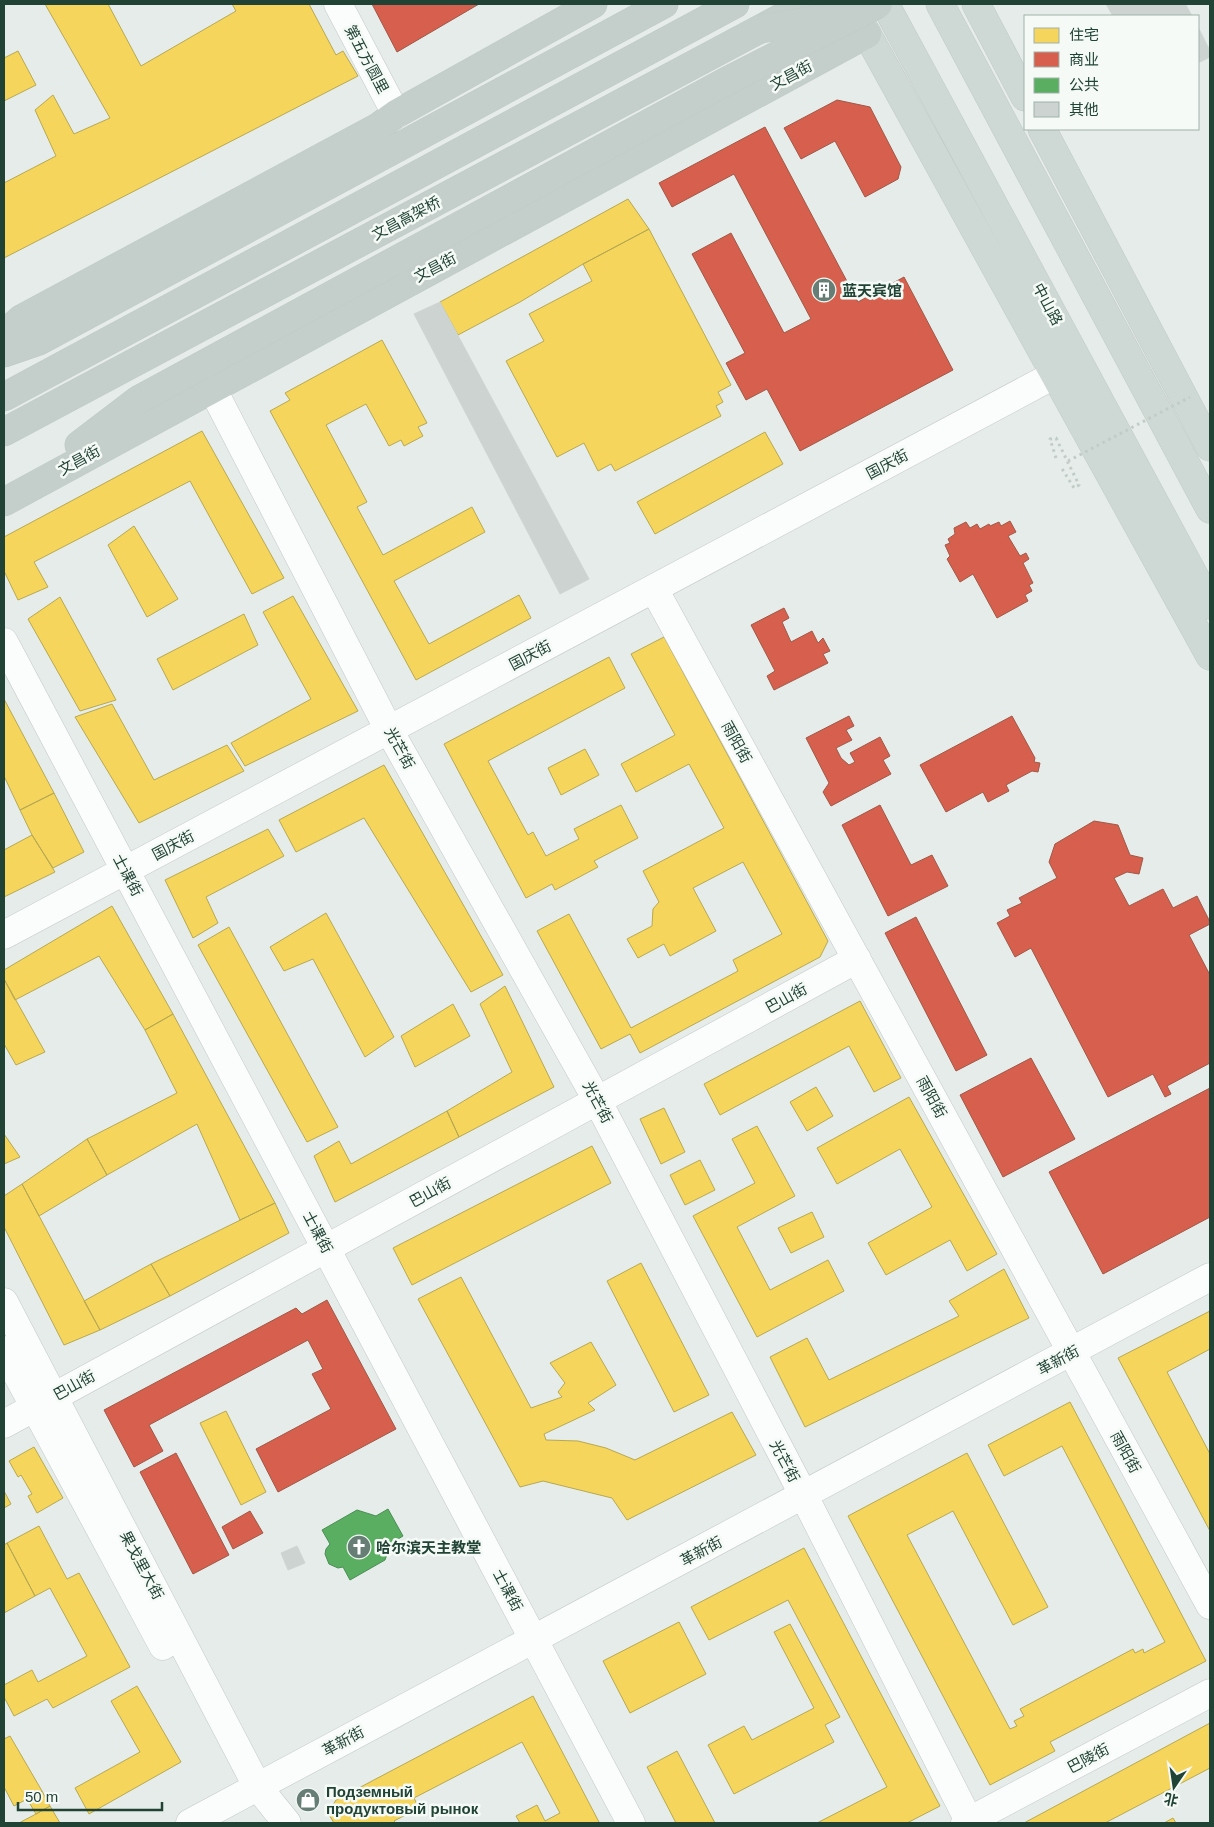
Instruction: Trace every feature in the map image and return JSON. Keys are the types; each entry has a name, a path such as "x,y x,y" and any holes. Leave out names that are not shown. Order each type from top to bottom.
{"highway":[{"path":"4,334 21,319 378,127 396,114 593,4"},
{"path":"4,353 39,341 664,4"},
{"path":"4,397 734,4"},
{"name":"文昌高架桥","path":"4,432 807,4"},
{"path":"761,29 869,11"},
{"path":"6,500 138,400 725,82 869,11"},
{"name":"文昌街","path":"6,500 212,388 869,11"}],"main road":[{"path":"940,4 1210,509"},
{"path":"976,4 1024,95"},
{"path":"869,11 1056,374 1210,656"},
{"name":"中山路","path":"869,11 1210,605"},
{"path":"1043,130 1210,447"}],"street":[{"name":"第五方圆里","path":"338,4 396,114"},
{"name":"国庆街","path":"4,935 1056,374"},
{"name":"光芒街","path":"212,388 389,730 597,1100 804,1496 968,1823"},
{"name":"雨阳街","path":"654,589 1210,1605"},
{"name":"士课街","path":"4,642 632,1823"},
{"name":"巴山街","path":"4,1424 857,960"},
{"name":"革新街","path":"190,1823 1210,1277"},
{"name":"果戈里大街","path":"4,1302 43,1402 266,1823"},
{"name":"果戈里大街","path":"4,1350 43,1402"},
{"name":"巴陵街","path":"968,1823 1210,1693"},
{"name":"果戈里大街","path":"250,1790 287,1823"}],"path":[{"path":"1068,461 1190,397"},
{"path":"1056,458 1050,439 1056,438 1079,485 1074,488 1061,467"}],"building: 住宅":[{"path":"45,4 108,4 141,66 236,11 232,4 309,4 336,55 343,51 358,76 4,258 4,183 56,156 35,110 53,95 74,134 110,118"},
{"path":"18,51 36,85 4,101 4,58"},
{"path":"628,199 649,229 458,335 440,302"},
{"path":"649,229 731,385 718,392 723,402 716,406 721,416 615,471 611,464 598,471 584,443 557,457 506,361 544,341 529,314 592,281 583,264"},
{"path":"382,340 427,423 418,427 423,436 404,446 401,440 389,446 366,404 326,425 367,502 357,507 383,555 472,507 485,532 394,581 429,644 519,595 531,618 416,680 270,411 290,400 285,393"},
{"path":"202,431 284,578 252,594 190,481 34,562 48,587 18,600 4,571 4,537"},
{"path":"765,432 783,464 655,534 637,502"},
{"path":"134,526 178,599 147,617 108,545"},
{"path":"293,596 358,711 245,766 231,743 311,699 263,612"},
{"path":"60,597 116,700 80,711 28,619"},
{"path":"244,614 258,645 173,690 157,659"},
{"path":"664,637 828,941 820,957 640,1053 630,1034 601,1049 537,931 569,914 631,1028 738,971 733,960 782,934 743,862 693,888 716,931 670,956 664,944 638,958 627,939 652,926 653,909 659,902 643,871 724,828 689,764 636,792 621,764 675,735 631,654"},
{"path":"609,657 625,688 488,761 528,835 533,832 546,856 579,839 574,829 621,805 638,838 594,861 598,867 555,890 552,884 526,898 444,744"},
{"path":"4,699 54,793 20,810 4,776"},
{"path":"112,704 154,780 227,745 244,771 139,823 75,717"},
{"path":"585,749 599,775 561,795 548,768"},
{"path":"384,765 503,975 471,992 364,818 296,852 279,820"},
{"path":"54,793 84,852 53,868 32,835 20,810"},
{"path":"268,829 284,856 206,897 218,923 193,938 165,880"},
{"path":"32,835 55,872 4,897 4,850"},
{"path":"112,906 173,1014 145,1030 99,956 15,1000 4,979 4,970"},
{"path":"326,913 394,1037 365,1057 313,959 284,971 270,947"},
{"path":"229,927 338,1127 307,1142 198,945"},
{"path":"4,979 45,1052 16,1065 4,1044"},
{"path":"505,986 554,1087 459,1137 447,1111 512,1072 480,1004"},
{"path":"860,1001 901,1078 874,1092 849,1046 720,1115 704,1084"},
{"path":"453,1004 470,1036 415,1067 401,1036"},
{"path":"173,1014 275,1203 240,1220 197,1124 107,1175 87,1139 177,1093 145,1030"},
{"path":"816,1087 833,1116 807,1131 790,1102"},
{"path":"909,1097 997,1254 967,1271 950,1240 886,1275 868,1243 932,1207 900,1149 837,1184 817,1148"},
{"path":"664,1108 685,1152 661,1164 640,1119"},
{"path":"447,1111 459,1137 335,1202 314,1156 339,1141 351,1164"},
{"path":"757,1126 795,1196 737,1227 770,1290 828,1260 844,1291 757,1337 693,1216 755,1183 732,1139"},
{"path":"4,1134 20,1157 4,1164"},
{"path":"87,1139 107,1175 39,1216 22,1184"},
{"path":"592,1146 611,1183 412,1285 393,1248"},
{"path":"700,1160 715,1190 685,1205 670,1175"},
{"path":"22,1184 100,1330 64,1345 4,1227 4,1196"},
{"path":"275,1203 289,1233 170,1296 151,1264"},
{"path":"812,1212 824,1237 791,1253 778,1228"},
{"path":"641,1263 709,1395 674,1412 607,1281"},
{"path":"151,1264 170,1296 100,1330 84,1301"},
{"path":"1004,1269 1029,1318 805,1427 770,1357 807,1338 829,1380 959,1316 949,1301"},
{"path":"461,1277 531,1408 562,1397 558,1392 565,1383 550,1363 591,1342 616,1385 588,1403 595,1410 544,1434 546,1440 578,1441 606,1448 635,1460 732,1412 756,1455 627,1520 612,1498 543,1481 520,1487 418,1299"},
{"path":"1210,1311 1210,1349 1167,1372 1210,1454 1210,1531 1118,1358"},
{"path":"1070,1402 1206,1661 1050,1742 1055,1751 990,1785 848,1516 967,1453 1048,1607 1013,1625 953,1511 907,1535 1010,1729 1017,1726 1014,1721 1024,1716 1020,1709 1133,1649 1135,1653 1143,1649 1144,1653 1165,1642 1062,1446 1004,1476 988,1445"},
{"path":"226,1411 266,1492 241,1505 200,1423"},
{"path":"34,1447 63,1498 37,1513 28,1496 32,1494 21,1475 18,1477 9,1461"},
{"path":"4,1491 11,1504 4,1508"},
{"path":"39,1526 67,1579 79,1573 130,1667 53,1708 47,1699 14,1716 4,1697 4,1685 32,1670 38,1682 87,1656 50,1588 35,1596 7,1543"},
{"path":"7,1543 35,1596 4,1613 4,1545"},
{"path":"804,1548 940,1806 907,1823 817,1823 887,1787 788,1600 709,1640 691,1607"},
{"path":"679,1622 706,1674 630,1713 603,1661"},
{"path":"790,1624 840,1717 825,1725 834,1742 734,1794 708,1745 744,1726 752,1740 814,1708 774,1632"},
{"path":"137,1686 181,1762 89,1814 75,1788 140,1752 111,1701"},
{"path":"533,1696 599,1822 520,1823 516,1816 537,1805 545,1821 560,1813 522,1742 414,1798 419,1808 394,1821 396,1823 334,1823 328,1813 336,1800"},
{"path":"1210,1723 1210,1768 1105,1823 1024,1823"},
{"path":"10,1736 42,1791 14,1806 4,1787 4,1739"},
{"path":"677,1751 715,1823 676,1823 647,1767"},
{"path":"42,1791 50,1806 36,1814 27,1799"},
{"path":"50,1806 60,1823 19,1823 36,1814"},
{"path":"1173,1818 1176,1823 1164,1823"}],"building: 商业":[{"path":"372,4 479,4 397,52"},
{"path":"837,100 870,107 901,167 898,179 865,197 835,141 801,159 784,128"},
{"name":"蓝天宾馆","path":"765,127 858,302 904,277 953,370 800,451 767,389 746,400 726,363 745,353 692,254 731,233 784,333 811,319 734,174 672,207 659,183"},
{"path":"1010,521 1016,532 1008,536 1020,556 1026,553 1029,559 1023,563 1033,583 1029,585 1032,591 1025,595 1028,601 997,618 973,574 960,582 947,559 950,556 945,545 950,543 948,539 955,534 954,528 966,522 970,528 977,524 980,529 989,524 990,526 999,522 1001,526"},
{"path":"784,608 789,618 782,622 791,642 812,631 818,643 823,638 830,651 823,654 828,663 774,690 767,676 775,671 751,625"},
{"path":"849,716 854,726 846,730 852,740 836,748 841,758 849,765 855,762 850,753 880,737 890,756 883,760 891,774 831,806 823,792 829,783 806,738"},
{"path":"1012,716 1035,758 1034,762 1040,763 1038,772 1032,771 1006,785 1009,791 988,802 983,792 946,812 920,765"},
{"path":"880,805 911,865 932,855 948,886 888,916 842,825"},
{"path":"1094,821 1118,825 1130,855 1143,858 1139,874 1127,872 1114,878 1129,906 1163,889 1173,908 1197,896 1210,922 1210,924 1189,935 1210,975 1210,1063 1167,1086 1171,1094 1165,1097 1153,1074 1108,1097 1031,948 1015,957 997,923 1010,916 1007,910 1022,903 1019,898 1057,878 1049,862 1055,844"},
{"path":"916,917 987,1055 956,1071 885,933"},
{"path":"1031,1058 1075,1139 1003,1177 960,1095"},
{"path":"1210,1088 1210,1217 1103,1274 1049,1172"},
{"path":"327,1300 396,1429 278,1492 256,1449 331,1409 312,1374 323,1369 308,1340 149,1425 163,1451 134,1467 104,1410 296,1308 302,1314"},
{"path":"176,1453 229,1555 193,1574 140,1472"},
{"path":"250,1511 263,1533 233,1549 222,1527"}],"building: 公共":[{"name":"哈尔滨天主教堂","path":"388,1509 403,1536 391,1543 385,1560 350,1580 343,1567 338,1568 329,1564 325,1554 330,1544 322,1530 357,1510 376,1516"}],"building: 其他":[{"path":"1106,4 1188,4 1186,5 1191,15 1112,15"},
{"path":"1199,29 1210,51 1210,57 1199,62"},
{"path":"440,302 589,579 560,594 414,314"},
{"path":"297,1546 305,1563 288,1570 281,1553"}],"place":[{"name":"蓝天宾馆","path":"824,290"},
{"name":"哈尔滨天主教堂","path":"359,1547"},
{"name":"Подземный продуктовый рынок","path":"308,1800"}]}
